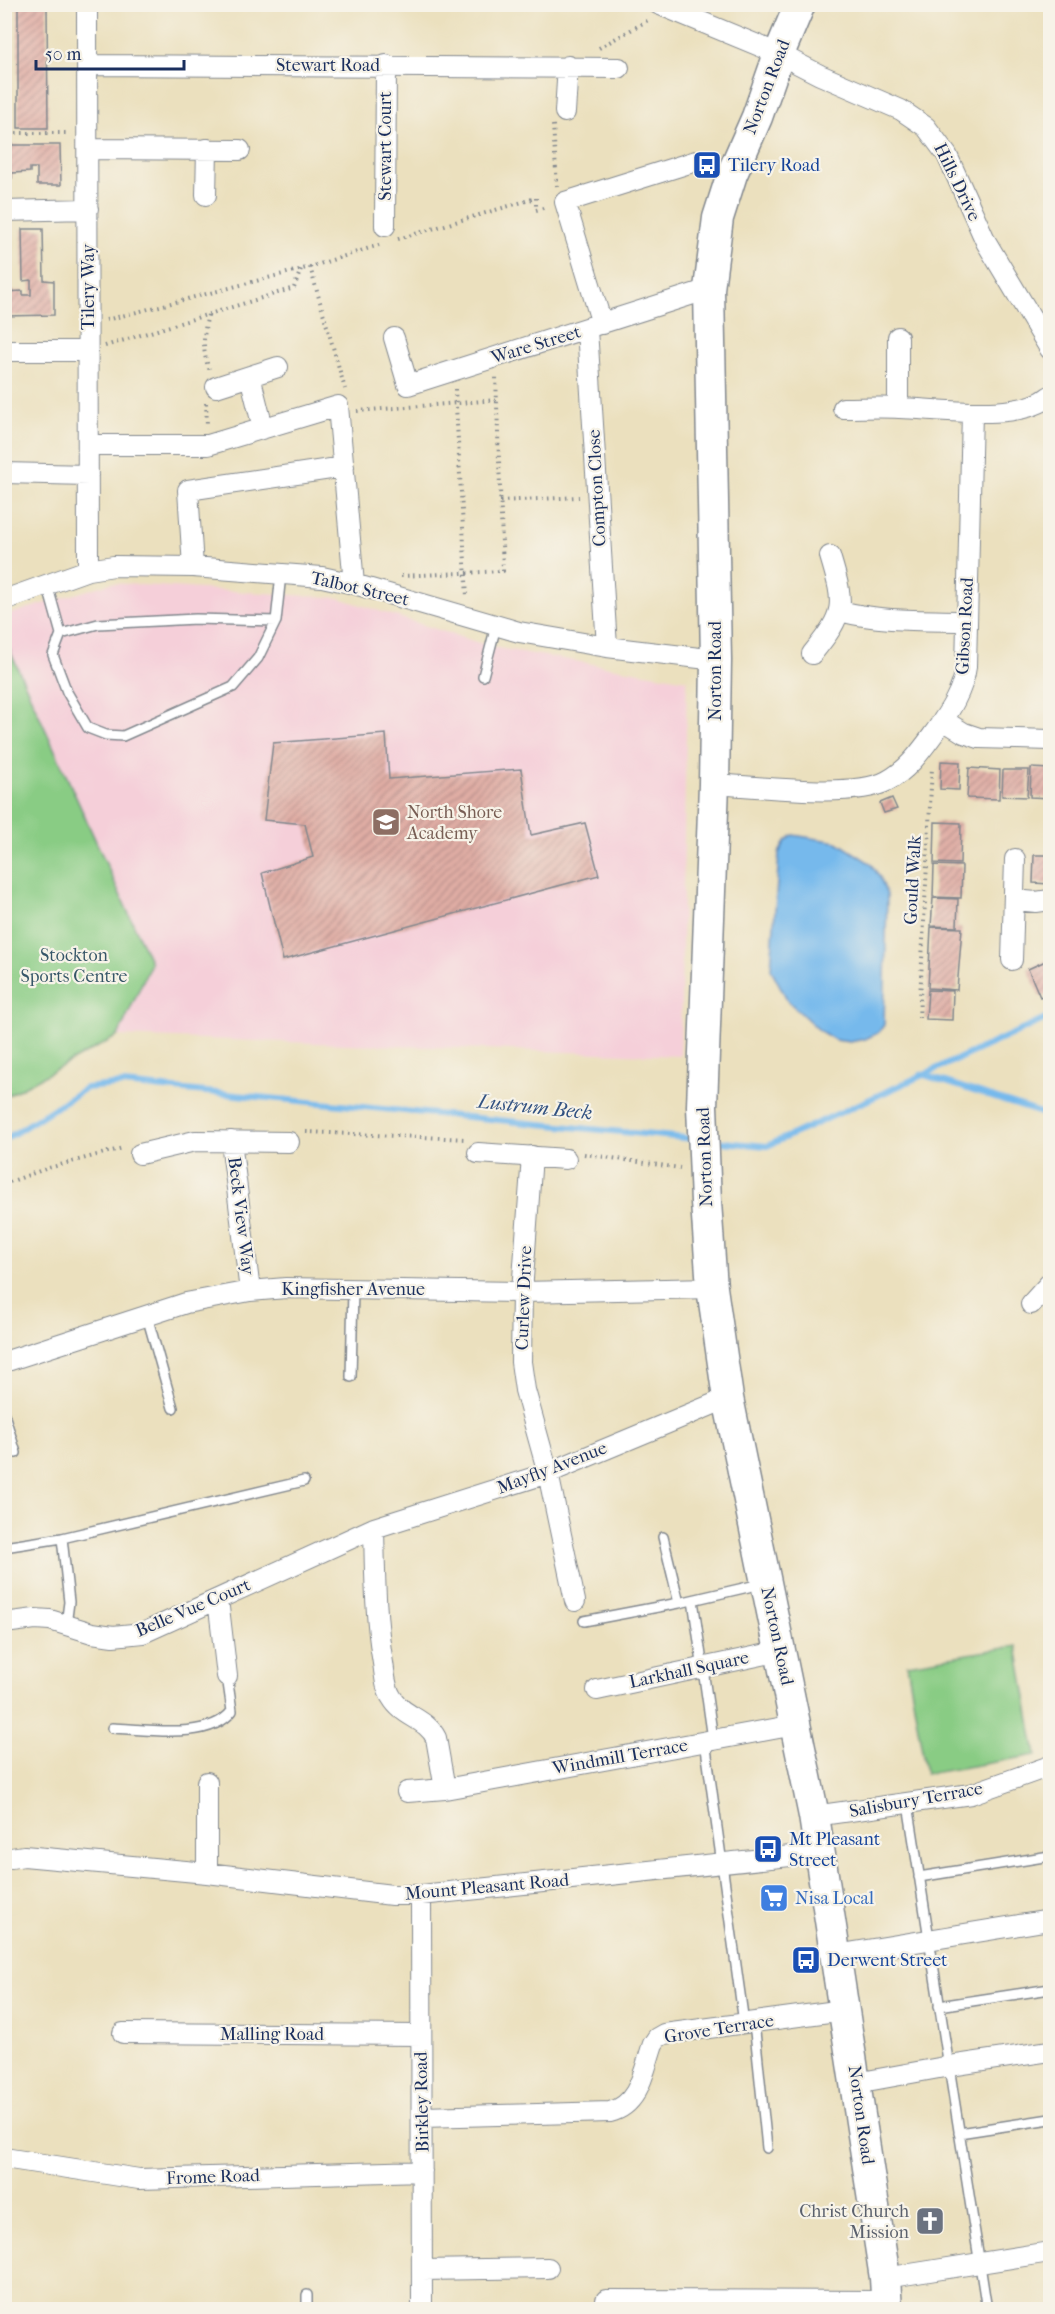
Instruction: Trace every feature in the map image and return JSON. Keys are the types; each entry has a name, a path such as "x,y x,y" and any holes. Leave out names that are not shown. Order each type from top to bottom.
{"main road":[{"name":"Norton Road","path":"800,4 779,54 757,117 732,174 718,219 709,289 716,660 714,784 702,1106 704,1161 712,1288 728,1398 814,1816 856,2083 886,2296"}],"street":[{"name":"Tilery Way","path":"87,4 88,570"},
{"name":"Hills Drive","path":"655,8 779,54 820,75 901,110 934,135 947,155 986,242 1050,349"},
{"name":"Stewart Road","path":"87,65 619,68"},
{"name":"Stewart Court","path":"385,226 386,65"},
{"path":"564,112 568,66"},
{"path":"88,141 240,150"},
{"path":"206,195 207,149"},
{"path":"595,326 565,202 696,160"},
{"path":"4,211 88,209"},
{"name":"Ware Street","path":"394,338 408,384 709,289"},
{"name":"Compton Close","path":"595,326 598,496 607,647"},
{"path":"898,337 898,408"},
{"path":"4,351 88,351"},
{"path":"216,387 278,367"},
{"path":"250,376 263,428"},
{"path":"843,408 898,408 985,413 1032,406 1043,402 1050,396"},
{"path":"88,445 208,445 263,428 339,410 344,466 361,586"},
{"name":"Gibson Road","path":"714,784 859,790 896,776 919,755 944,720 964,680 972,412"},
{"path":"193,567 188,490 344,466"},
{"path":"4,472 88,475"},
{"path":"812,654 830,632 840,611 841,594 830,556"},
{"name":"Talbot Street","path":"4,600 88,570 114,566 193,567 322,577 361,586 519,632 607,647 716,660"},
{"path":"840,611 887,619 967,621"},
{"path":"944,720 964,733 979,738 1050,740"},
{"path":"1012,960 1016,859"},
{"path":"1014,900 1050,900"},
{"name":"Beck View Way","path":"140,1154 195,1141 289,1142"},
{"name":"Beck View Way","path":"231,1141 250,1291"},
{"path":"478,1153 566,1159"},
{"name":"Curlew Drive","path":"532,1156 522,1292 521,1362 525,1390 548,1473 575,1601"},
{"name":"Kingfisher Avenue","path":"4,1362 186,1303 250,1291 286,1288 522,1292 712,1288"},
{"path":"1031,1304 1048,1290"},
{"name":"Mayfly Avenue","path":"374,1528 548,1473 728,1398"},
{"path":"374,1528 378,1632 387,1690 400,1709 426,1723 432,1730 436,1738 445,1789"},
{"name":"Belle Vue Court","path":"4,1623 35,1619 50,1620 92,1633 130,1635 157,1627 374,1528"},
{"path":"218,1599 227,1676"},
{"name":"Larkhall Square","path":"597,1690 781,1651"},
{"name":"Windmill Terrace","path":"407,1792 445,1789 795,1725"},
{"name":"Salisbury Terrace","path":"814,1816 970,1794 1050,1766"},
{"path":"207,1782 207,1873"},
{"name":"Mount Pleasant Road","path":"7,1858 24,1856 207,1873 392,1895 421,1895 723,1865 819,1853"},
{"name":"Birkley Road","path":"421,1895 422,2310"},
{"path":"836,1955 1050,1920"},
{"name":"Grove Terrace","path":"422,2118 620,2110 636,2093 657,2038 664,2034 844,2010"},
{"name":"Malling Road","path":"123,2033 421,2035"},
{"path":"856,2083 1050,2050"},
{"name":"Frome Road","path":"4,2158 139,2179 422,2171"},
{"path":"606,2300 725,2306 886,2296 980,2262 1050,2252"},
{"path":"422,2270 548,2268"}],"lane":[{"path":"47,584 61,634 53,656 67,692 88,728 106,735 123,736 233,687 258,658 276,621 281,574"},
{"path":"61,634 98,624 196,619 276,621"},
{"path":"483,676 496,626"},
{"path":"351,1377 353,1289"},
{"path":"147,1316 173,1408"},
{"path":"4,1414 16,1453"},
{"path":"4,1547 62,1538 304,1481"},
{"path":"663,1537 679,1603"},
{"path":"62,1538 69,1602 66,1625"},
{"path":"584,1621 767,1583"},
{"path":"693,1600 723,1865 767,2148"},
{"path":"112,1728 194,1730 214,1725 226,1718 232,1711 227,1676"},
{"path":"908,1804 987,2310"},
{"path":"919,1877 1050,1856"},
{"path":"939,2006 1050,1989"},
{"path":"959,2133 1050,2119"},
{"path":"307,2295 308,2310"}],"path":[{"path":"568,66 650,20 655,8"},
{"path":"88,325 310,267 536,198 536,210 565,202 558,191 552,112 564,112"},
{"path":"4,133 88,141"},
{"path":"310,267 346,387 339,410 497,400"},
{"path":"88,351 294,288 302,269"},
{"path":"361,586 387,577 503,571 495,357"},
{"path":"455,370 468,618"},
{"path":"500,501 598,496"},
{"name":"Gould Walk","path":"919,1018 933,754 924,747"}],"shaded area":[{"name":"North Shore Academy","path":"111,583 339,598 492,647 687,680 680,1056 118,1036 151,963 5,640 4,617"}],"green space":[{"name":"Stockton Sports Centre","path":"5,640 151,963 118,1036 5,1097"},
{"path":"1017,1646 1036,1755 926,1774 907,1664"}],"water":[{"path":"793,835 837,842 870,863 880,877 887,895 884,1025 878,1033 865,1039 850,1042 835,1040 820,1031 788,1001 771,969 779,853 785,842"}],"building":[{"path":"18,4 47,4 48,128 18,128"},
{"path":"4,145 60,145 61,185 37,185 37,168 30,168 30,172 12,173 12,178 4,178"},
{"path":"22,229 43,229 44,280 54,281 54,315 4,316 4,292 23,291 23,295 31,295 31,280 23,281"},
{"path":"386,734 389,779 521,769 531,835 585,823 599,875 283,960 262,873 313,857 305,824 264,820 273,743"},
{"path":"941,761 960,762 959,790 940,789"},
{"path":"969,768 1000,770 999,799 967,798"},
{"path":"1031,768 1050,769 1050,798 1030,797"},
{"path":"1003,770 1029,770 1027,797 1002,796"},
{"path":"892,798 897,809 884,813 880,803"},
{"path":"935,822 961,823 960,864 934,863"},
{"path":"1034,855 1050,855 1050,884 1033,883"},
{"path":"934,865 962,866 961,898 933,897"},
{"path":"933,898 958,899 957,927 931,926"},
{"path":"931,927 962,928 957,990 928,988"},
{"path":"1050,959 1050,993 1040,997 1028,969"},
{"path":"928,990 953,991 952,1020 926,1019"}],"waterway":[{"name":"Lustrum Beck","path":"711,1141 767,1146 1050,1017"},
{"path":"921,1074 1050,1116"},
{"name":"Lustrum Beck","path":"4,1140 86,1088 123,1084 695,1139"}],"place":[{"name":"Tilery Road","path":"707,165"},
{"name":"North Shore Academy","path":"386,822"},
{"name":"Mt Pleasant Street","path":"768,1849"},
{"name":"Nisa Local","path":"774,1898"},
{"name":"Derwent Street","path":"806,1960"},
{"name":"Christ Church Mission","path":"930,2221"}]}
